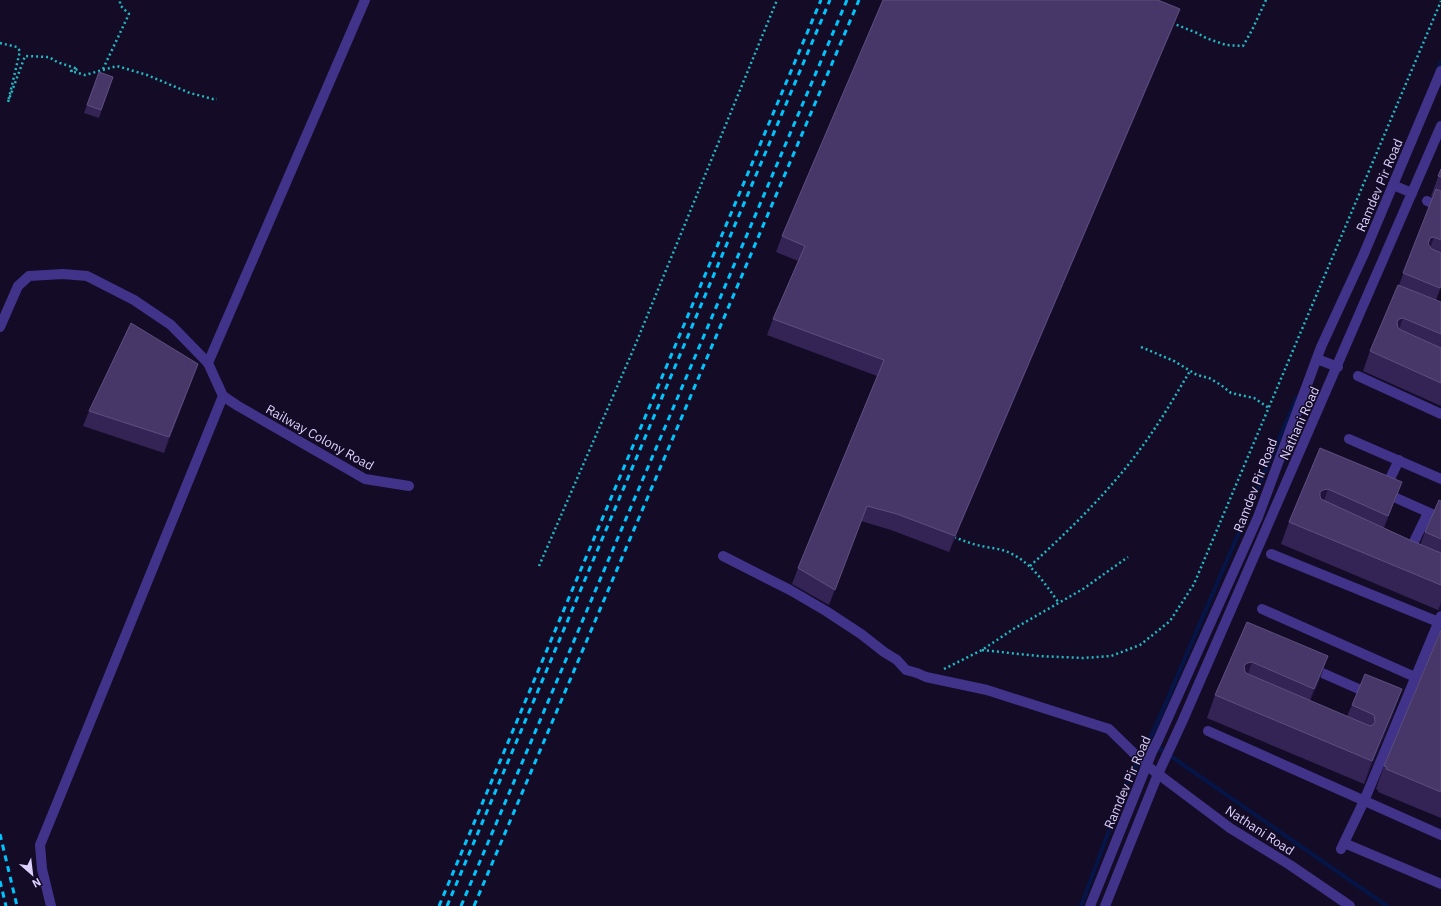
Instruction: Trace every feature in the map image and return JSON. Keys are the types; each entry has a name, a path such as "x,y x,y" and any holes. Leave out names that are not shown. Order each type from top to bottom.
{"street":[{"path":"208,363 365,0"},
{"name":"Ramdev Pir Road","path":"1090,906 1146,765 1258,517 1317,359 1441,71"},
{"name":"Nathani Road","path":"1106,906 1164,760 1338,367 1441,126"},
{"path":"1393,185 1412,193"},
{"path":"1427,201 1441,207"},
{"path":"0,328 18,286 29,276 63,274 86,276 134,300 171,325 208,363 223,396 40,845 42,869 51,906"},
{"path":"1317,359 1338,367"},
{"path":"1358,376 1441,414"},
{"name":"Railway Colony Road","path":"223,396 365,480 410,486"},
{"path":"1350,439 1441,479"},
{"path":"1399,460 1380,491 1441,518"},
{"path":"1406,557 1428,512"},
{"path":"1246,544 1258,549"},
{"path":"1270,554 1440,621 1415,677 1399,706 1364,801 1343,846 1441,884"},
{"path":"723,556 790,590 826,611 897,660 906,670 917,673 926,678 987,690 1109,729 1146,765 1158,774"},
{"path":"1262,609 1415,677"},
{"path":"1302,664 1381,699"},
{"path":"1208,731 1441,835"},
{"name":"Nathani Road","path":"1158,774 1230,828 1290,865 1350,906"}],"path":[{"path":"103,70 128,14 120,5 120,0"},
{"path":"539,566 634,348 777,0"},
{"path":"1169,22 1226,45 1242,46 1266,0"},
{"path":"982,650 1038,656 1083,658 1111,656 1140,646 1170,621 1194,584 1270,408 1441,1"},
{"path":"0,43 17,47 20,51 8,102 25,56 49,58 78,69 71,71 85,75 117,66 136,71 190,93 217,99"},
{"path":"1141,347 1174,361 1197,375 1209,378 1231,393 1254,398 1270,408"},
{"path":"1030,566 1073,526 1119,476 1153,431 1190,371"},
{"path":"954,537 1009,553 1030,566 1039,575 1042,582 1059,603"},
{"path":"926,678 982,650 1015,628 1083,589 1128,557"}],"building":[{"path":"883,0 1158,0 1180,9 955,536 897,514 867,506 835,590 798,568 884,360 773,319 805,246 782,236"},
{"path":"99,72 113,77 101,110 87,105"},
{"path":"1441,169 1441,177 1438,176"},
{"path":"1436,189 1441,191 1441,240 1434,237 1430,238 1428,244 1432,249 1441,253 1440,288 1403,273"},
{"path":"1398,285 1441,302 1441,334 1403,318 1399,319 1397,322 1398,328 1401,330 1441,348 1441,383 1370,351"},
{"path":"131,323 198,364 169,437 89,411"},
{"path":"1320,448 1402,482 1388,516 1328,489 1320,492 1320,496 1321,499 1441,553 1441,585 1289,522"},
{"path":"1439,500 1441,501 1441,539 1425,532"},
{"path":"1247,622 1328,656 1314,689 1252,662 1247,663 1244,666 1245,672 1248,674 1370,726 1375,722 1374,715 1352,705 1365,674 1402,689 1372,761 1215,695"},
{"path":"1441,630 1441,792 1386,769 1387,767 1384,766"}],"waterway":[{"path":"1437,71 1441,62"},
{"path":"1081,906 1126,785 1149,741 1168,698 1297,397"},
{"path":"1156,746 1387,906"}],"railway":[{"path":"439,906 821,0"},
{"path":"447,906 830,0"},
{"path":"461,906 847,0"},
{"path":"474,906 859,0"},
{"path":"0,834 17,906"},
{"path":"0,881 6,906"}]}
